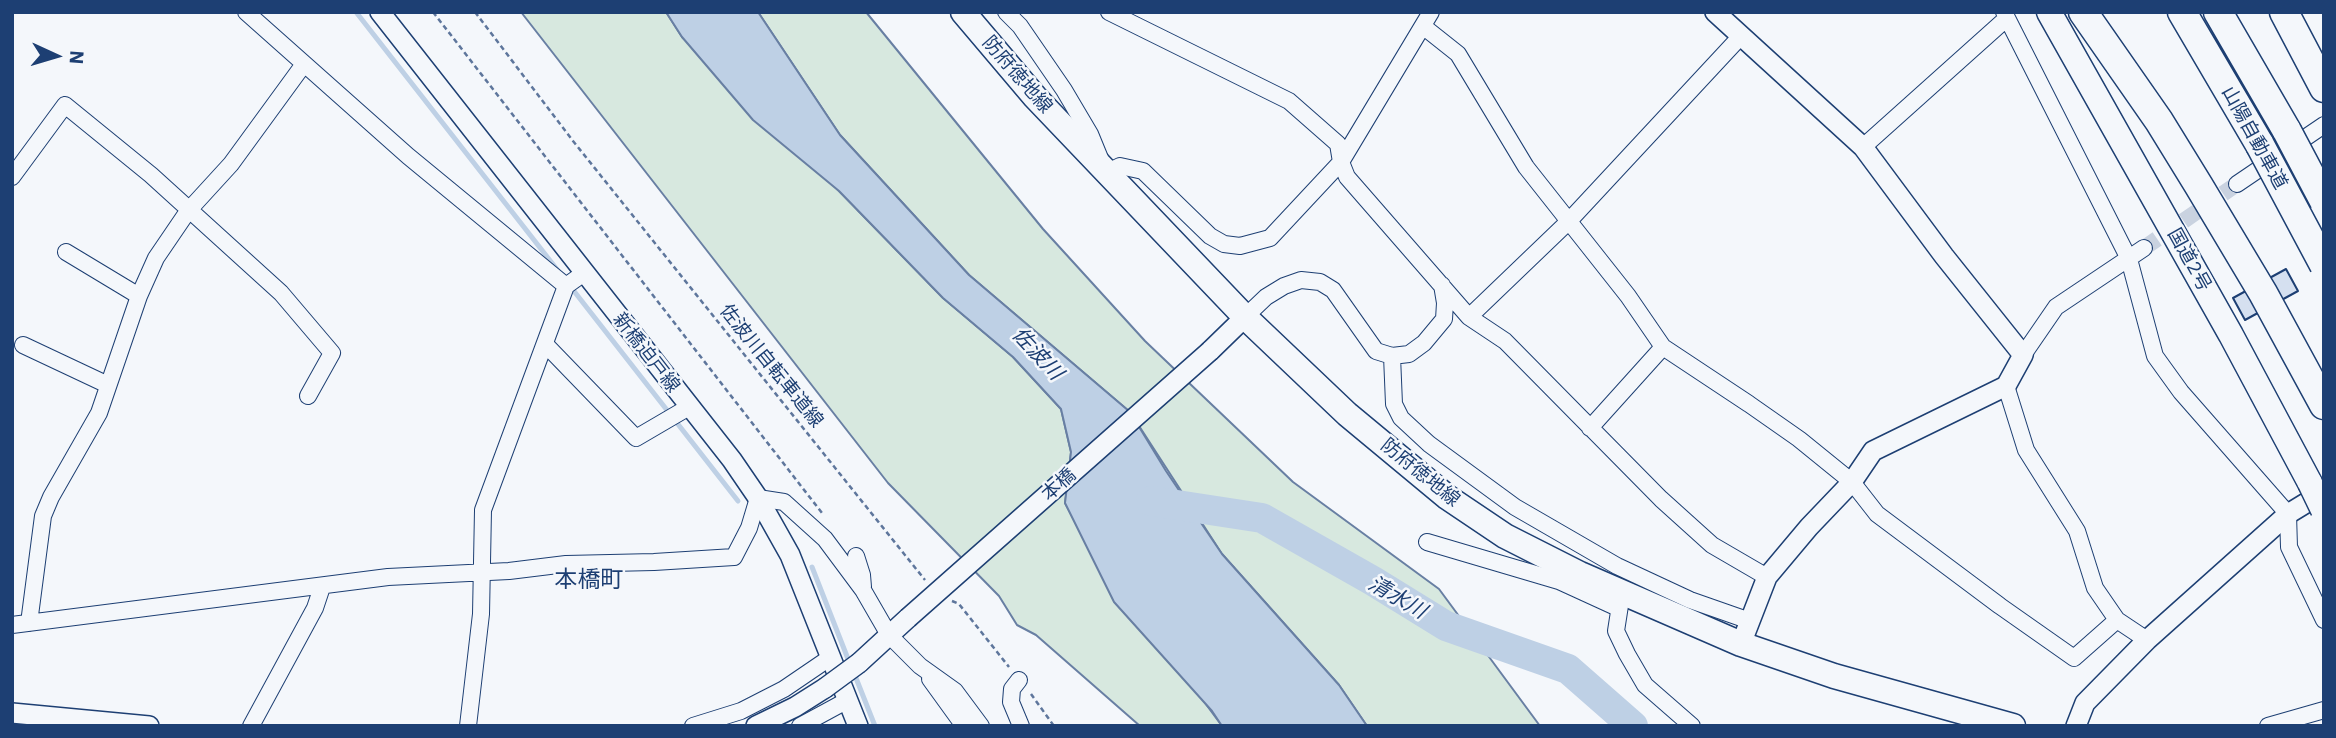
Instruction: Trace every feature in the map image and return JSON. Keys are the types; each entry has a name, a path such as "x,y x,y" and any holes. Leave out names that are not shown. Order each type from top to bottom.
{"highway":[{"path":"2083,12 2159,121 2206,196 2324,405"},
{"name":"山陽自動車道","path":"2182,12 2260,145 2324,265"},
{"name":"山陽自動車道","path":"2218,12 2324,201"},
{"path":"2284,12 2324,88"}],"main road":[{"name":"防府徳地線","path":"963,12 1035,97 1245,317 1347,414 1447,497 1505,536 1620,601 1745,632 1834,676 2013,726"},
{"name":"国道2号","path":"2049,12 2317,488 2323,511"}],"street":[{"path":"246,12 408,156 566,286"},
{"name":"新橋迫戸線","path":"380,12 732,460 758,498 790,555 858,726"},
{"path":"1006,12 1022,19 1090,134 1106,173 1120,166 1143,171 1210,236 1224,244 1240,246 1270,238 1340,162 1431,12"},
{"path":"1109,12 1289,101 1338,144 1340,162 1347,177 1469,317 1504,341 1661,499 1712,545 1767,577"},
{"path":"1715,12 1863,147 1944,256 2023,355"},
{"path":"1863,147 2006,15 2129,259 2155,356 2181,392 2288,514 2289,547 2324,620"},
{"path":"1424,27 1458,54 1526,167 1628,296 1662,347 1749,404 1852,482 1877,514 2074,658 2118,620"},
{"path":"1469,317 1568,222 1741,36"},
{"path":"29,623 43,516 99,413 139,296 156,258 188,211 231,164 304,64"},
{"path":"12,177 65,104 150,175 281,293 332,353 309,396"},
{"path":"2237,184 2324,125"},
{"path":"1392,356 1394,404 1401,418 1429,444 1515,507 1617,566 1690,600 1745,632 1767,577 1852,482 1873,451 2007,386 2023,355 2056,307 2144,248"},
{"path":"66,252 139,296"},
{"path":"468,726 481,614 483,510 566,286 584,273"},
{"path":"1245,317 1266,297 1284,286 1301,280 1320,282 1333,290 1376,351 1392,356 1409,354 1424,343 1444,319 1442,285"},
{"name":"本橋","path":"756,726 795,708 859,663 1245,317"},
{"path":"545,344 636,438 689,407"},
{"path":"23,345 108,385"},
{"path":"1590,428 1662,347"},
{"path":"2007,386 2026,450 2077,531 2095,588 2118,620 2147,640"},
{"path":"2076,726 2085,703 2147,640 2317,488"},
{"path":"12,625 388,577 566,564 654,562 734,556 749,528 758,498 784,502 825,539 863,590 889,635 920,666 964,726"},
{"path":"1427,542 1620,601 1616,631 1645,685 1692,726"},
{"path":"856,556 863,590"},
{"path":"251,726 315,608 322,587"},
{"path":"693,726 741,711 784,689 831,657"},
{"path":"920,666 955,691 981,726"},
{"path":"1019,680 1012,689 1012,702 1021,726"},
{"path":"800,726 848,700"},
{"path":"2267,726 2324,710"},
{"path":"12,713 149,726"}],"path":[{"path":"433,12 822,513"},
{"name":"佐波川自転車道線","path":"475,12 573,141 928,583"},
{"path":"950,601 959,604 1042,707 1054,726"}],"shaded area":[{"path":"521,12 666,12 682,37 839,191 943,298 1013,357 1061,409 1071,452 1065,503 1085,540 1222,726 1140,726 1036,635 1017,625 999,596 888,483"},
{"path":"758,12 866,12 1043,229 1145,341 1293,482 1439,589 1540,726 1367,726 1339,685 1222,554 1130,412 969,275 840,135"}],"water":[{"name":"佐波川","path":"666,12 758,12 840,135 969,275 1130,412 1222,554 1339,685 1367,726 1222,726 1212,711 1114,602 1065,503 1071,452 1061,409 1013,357 943,298 839,191 753,120 682,37"}],"building":[{"path":"2286,269 2298,291 2245,320 2233,298"}],"waterway":[{"path":"356,12 559,272"},
{"path":"570,286 738,501"},
{"name":"清水川","path":"1151,501 1262,518 1446,626 1568,669 1633,726"},
{"path":"812,567 850,664"},
{"path":"854,673 875,726"}],"tunnel":[{"path":"2144,248 2237,184"}],"district":[{"name":"本橋町","path":"589,580"}]}
